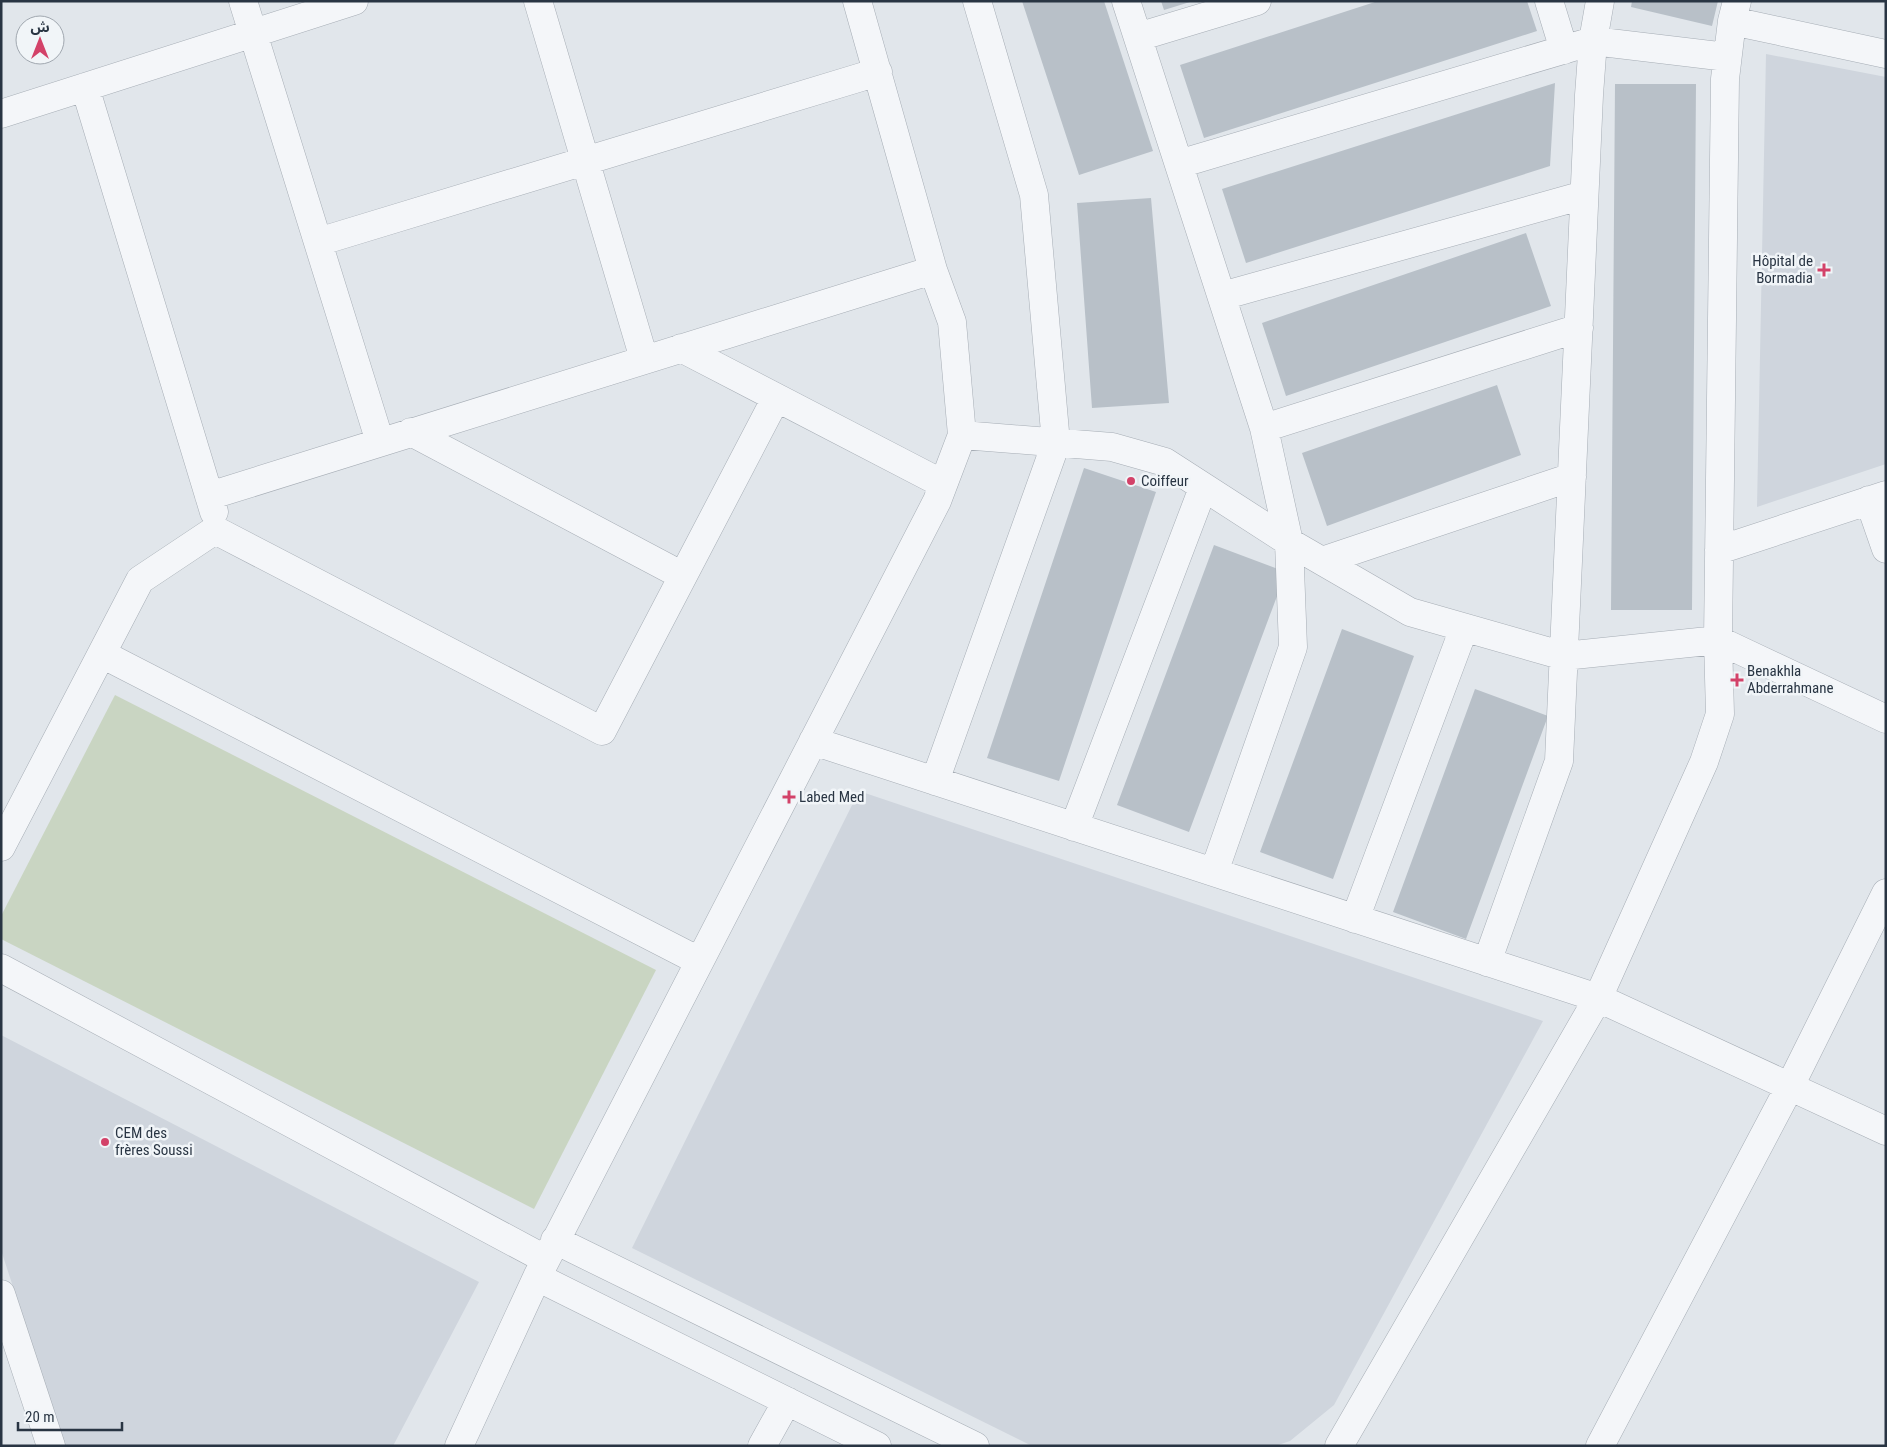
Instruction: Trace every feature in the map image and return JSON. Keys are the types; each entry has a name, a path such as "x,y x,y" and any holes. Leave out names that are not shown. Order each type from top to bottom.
{"street":[{"path":"243,1 380,442"},
{"path":"1,114 354,1"},
{"path":"538,1 644,359"},
{"path":"459,1446 546,1259 937,501 962,434 952,322 933,270 857,1"},
{"path":"934,781 1056,443 1034,194 977,1"},
{"path":"1126,1 1264,428 1289,542 1293,647 1214,872"},
{"path":"1138,37 1257,1"},
{"path":"1549,1 1564,50"},
{"path":"1487,962 1559,761 1584,194 1593,40 1600,1"},
{"path":"1340,1446 1598,998 1707,754 1720,714 1718,640 1724,79 1735,11 1886,54"},
{"path":"1179,164 1593,40 1727,57"},
{"path":"318,242 878,72"},
{"path":"85,87 220,533"},
{"path":"1222,296 1584,194"},
{"path":"209,496 933,270"},
{"path":"1264,428 1579,328"},
{"path":"681,348 943,484"},
{"path":"1,847 140,580 215,530 602,731 776,398"},
{"path":"411,432 683,576"},
{"path":"962,434 1112,447 1165,462 1289,542 1410,612 1564,656 1718,640 1886,719"},
{"path":"1322,561 1572,477"},
{"path":"1074,827 1203,488"},
{"path":"1719,550 1877,498 1886,549"},
{"path":"1355,919 1464,628"},
{"path":"102,654 699,961"},
{"path":"813,741 1598,998 1886,1131"},
{"path":"1600,1446 1790,1086 1886,893"},
{"path":"1,968 546,1259 787,1401 877,1446"},
{"path":"546,1259 975,1446"},
{"path":"1,1294 51,1446"},
{"path":"762,1446 787,1401"}],"shaded area":[{"name":"Hôpital de Bormadia","path":"1766,54 1886,77 1886,464 1757,507"},
{"path":"859,791 1543,1021 1334,1405 1290,1441 1275,1446 1032,1446 632,1248"},
{"name":"CEM des frères Soussi","path":"1,1035 479,1282 393,1446 65,1446 1,1250"}],"green space":[{"path":"115,695 656,970 534,1209 1,939 1,916"}],"building":[{"path":"1022,1 1104,1 1153,151 1079,175"},
{"path":"1161,1 1190,1 1190,2 1164,10"},
{"path":"1378,1 1527,1 1537,31 1204,138 1180,65"},
{"path":"1632,1 1718,1 1712,26 1631,7"},
{"path":"1555,83 1550,166 1246,263 1222,189"},
{"path":"1615,84 1696,84 1692,610 1611,610"},
{"path":"1151,198 1169,403 1092,408 1077,203"},
{"path":"1526,233 1551,306 1286,396 1262,323"},
{"path":"1497,385 1521,455 1327,526 1302,453"},
{"path":"1084,468 1156,492 1059,781 987,758"},
{"path":"1214,545 1286,572 1189,832 1117,805"},
{"path":"1342,629 1414,656 1333,879 1260,852"},
{"path":"1475,689 1548,716 1466,939 1393,912"}],"place":[{"name":"Hôpital de Bormadia","path":"1824,270"},
{"name":"Coiffeur","path":"1131,481"},
{"name":"Benakhla Abderrahmane","path":"1737,680"},
{"name":"Labed Med","path":"789,797"},
{"name":"CEM des frères Soussi","path":"105,1142"}]}
